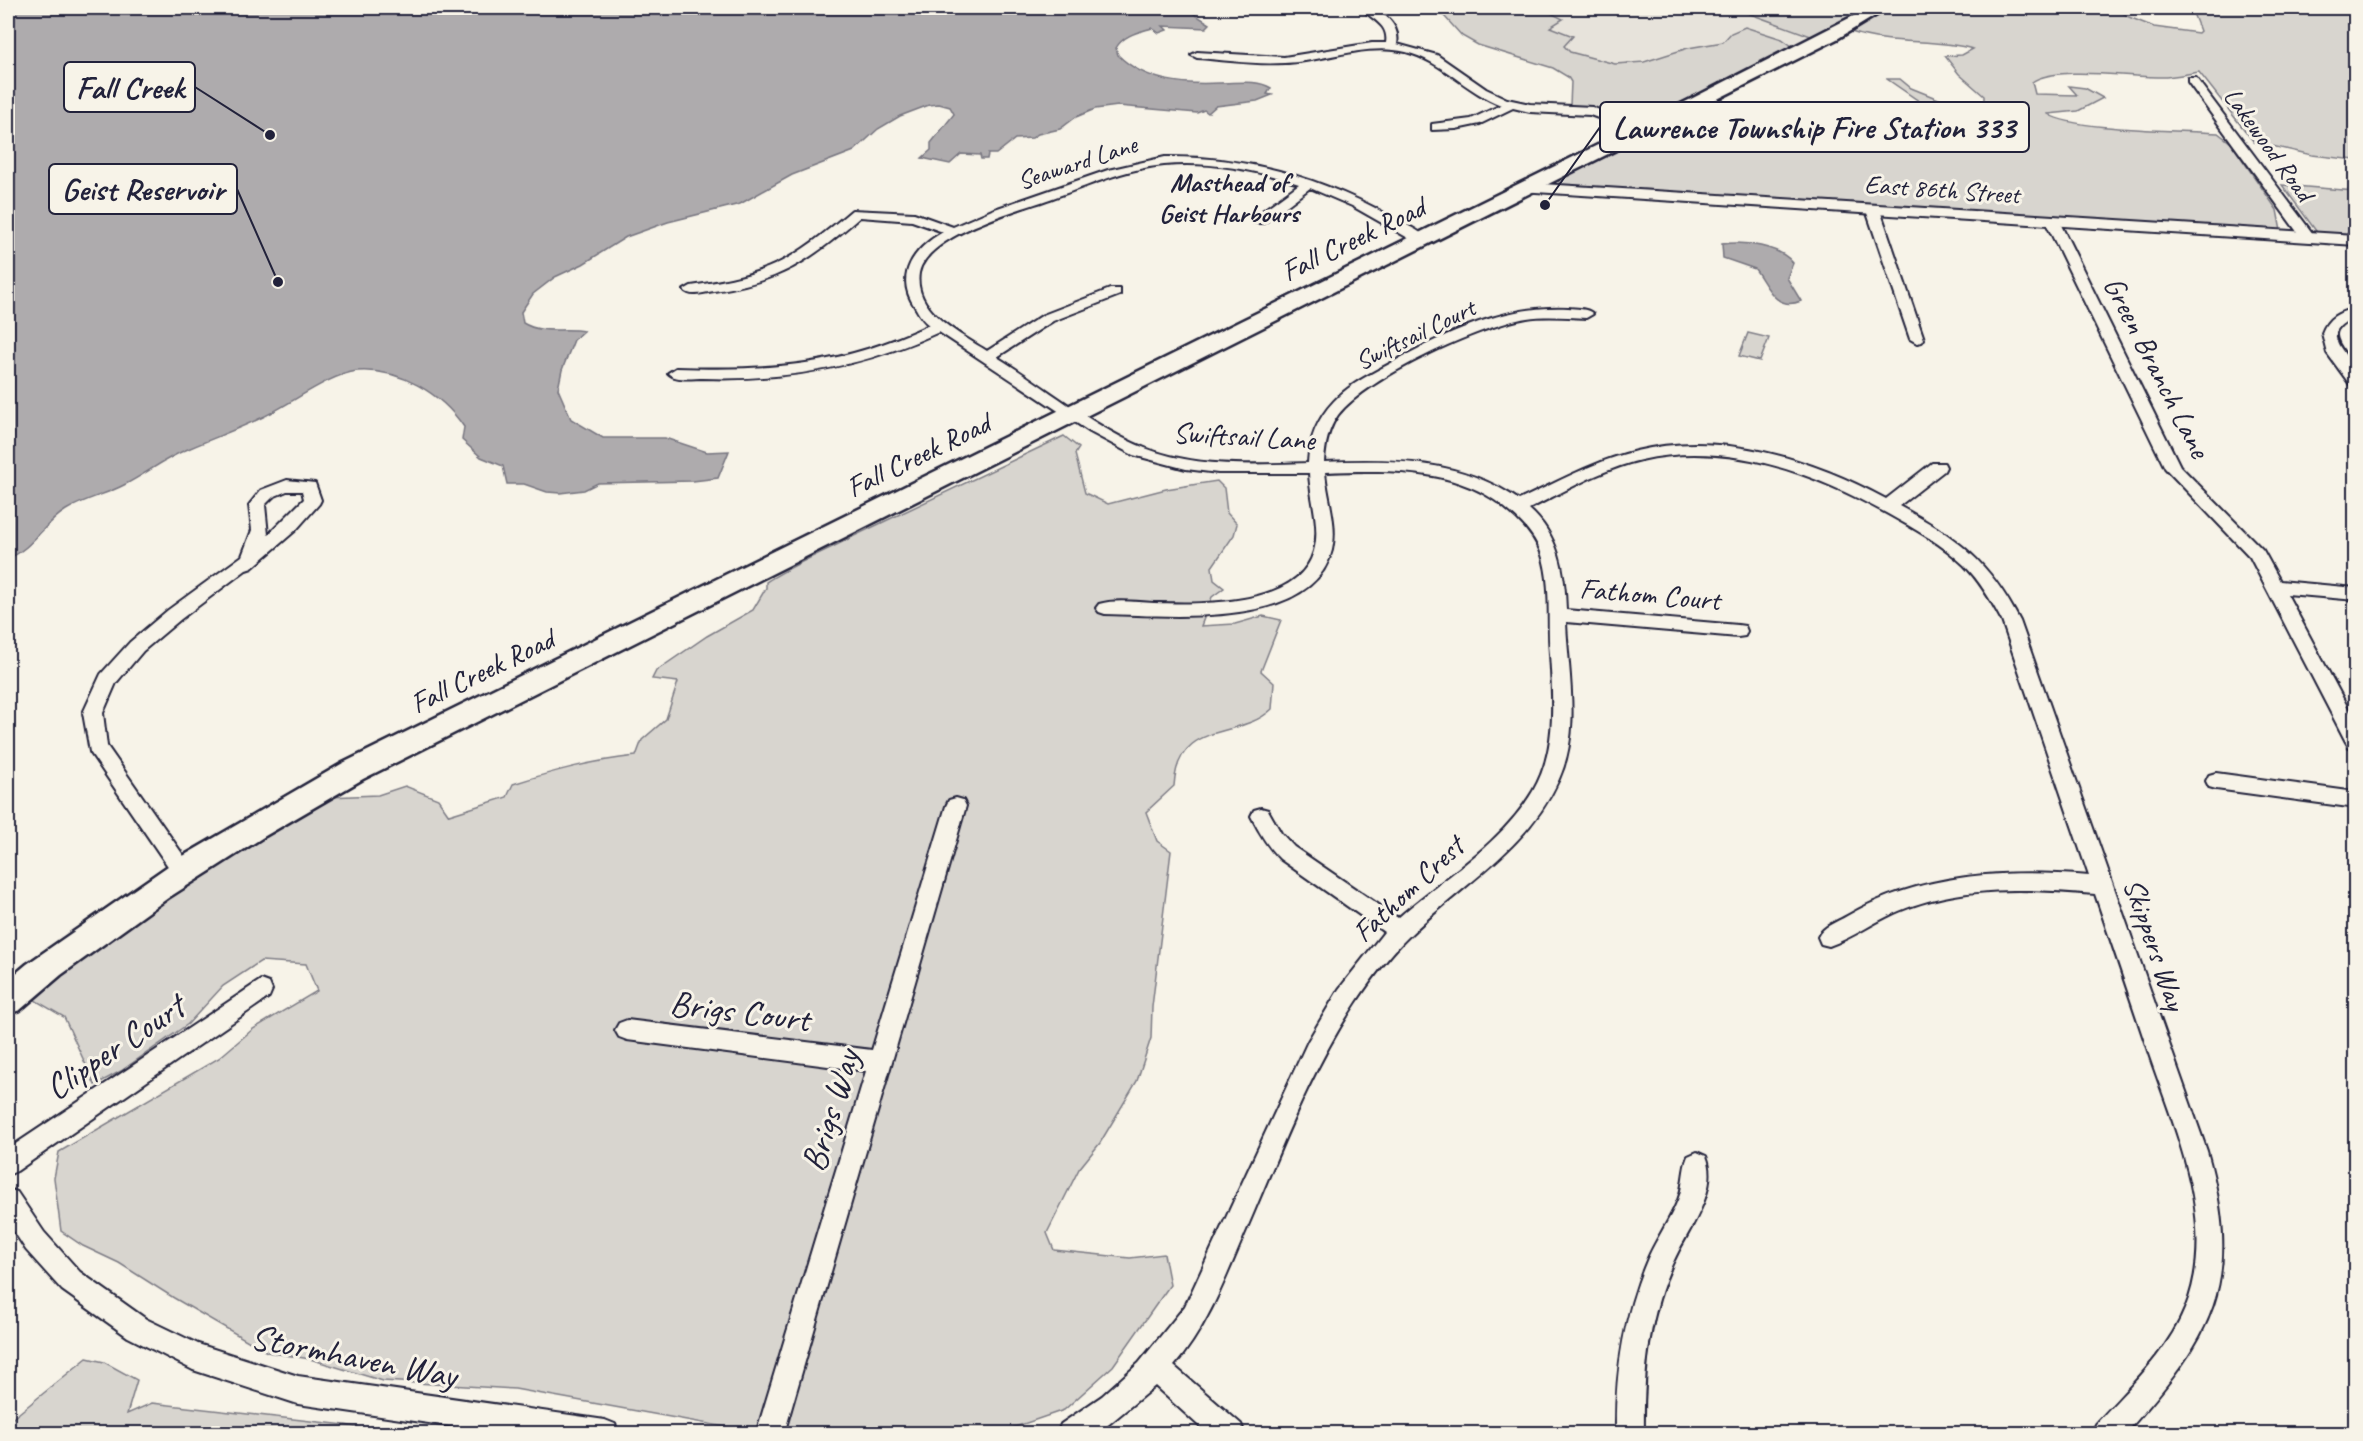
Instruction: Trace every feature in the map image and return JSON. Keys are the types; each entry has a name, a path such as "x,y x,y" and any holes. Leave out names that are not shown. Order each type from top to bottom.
{"main road":[{"name":"Fall Creek Road","path":"8,1000 77,946 184,872 274,816 369,763 1643,130 1831,36 1880,8"}],"street":[{"path":"1366,8 1391,30 1393,37 1391,47"},
{"path":"1197,55 1284,60 1361,48 1391,47 1433,57 1488,95 1510,104 1592,111 1643,130"},
{"name":"Lakewood Road","path":"2192,80 2308,237"},
{"path":"1436,127 1480,120 1510,104"},
{"name":"Seaward Lane","path":"952,231 1121,170 1148,163 1199,162 1280,175 1307,184 1346,198 1422,240"},
{"path":"1259,220 1307,184"},
{"name":"East 86th Street","path":"1526,188 2355,240"},
{"path":"1873,210 1917,339"},
{"path":"691,290 735,284 775,272 810,251 857,213 914,218 952,231"},
{"name":"Green Branch Lane","path":"2052,221 2173,468 2188,487 2250,545 2275,588 2355,742"},
{"name":"Swiftsail Lane","path":"952,231 924,252 912,275 915,300 925,313 940,326 1108,438 1139,452 1168,461 1226,468 1409,467 1442,472 1491,490 1516,507"},
{"path":"987,357 1048,318 1115,292"},
{"path":"2355,312 2337,320 2330,327 2328,335 2333,351 2355,382"},
{"name":"Swiftsail Court","path":"1105,608 1228,608 1262,602 1292,589 1313,570 1325,545 1317,468 1317,444 1328,418 1347,396 1446,339 1481,325 1535,313 1586,314"},
{"path":"676,373 755,376 816,370 879,354 940,326"},
{"name":"Skippers Way","path":"1516,507 1623,460 1659,452 1703,450 1739,452 1785,462 1848,485 1887,506 1954,547 1984,575 2002,600 2195,1151 2208,1200 2210,1257 2204,1292 2188,1332 2170,1361 2106,1434"},
{"path":"1887,506 1938,467"},
{"path":"184,872 97,747 92,728 94,712 107,679 138,642 246,564 307,510 313,500 309,487 285,485 261,497 257,505 262,524 260,536 246,564"},
{"name":"Fathom Crest","path":"1155,1367 1174,1346 1202,1303 1314,1050 1355,983 1399,931 1454,881 1504,842 1526,817 1544,791 1557,759 1562,730 1554,570 1549,551 1536,528 1516,507"},
{"path":"2275,588 2355,594"},
{"name":"Fathom Court","path":"1556,615 1738,631"},
{"path":"2216,781 2355,800"},
{"name":"Brigs Way","path":"770,1434 956,806"},
{"path":"1261,816 1274,840 1287,853 1399,931"},
{"path":"1829,937 1884,905 1941,888 2011,880 2061,881 2104,886"},
{"name":"Clipper Court","path":"8,1162 261,990"},
{"name":"Brigs Court","path":"627,1030 880,1062"},
{"path":"1630,1434 1632,1364 1642,1313 1657,1266 1690,1208 1696,1182 1697,1164"},
{"name":"Stormhaven Way","path":"8,1201 27,1231 71,1281 137,1328 193,1356 298,1390 604,1434"},
{"path":"1071,1434 1113,1407 1155,1367 1197,1407 1231,1434"}],"shaded area":[{"path":"8,8 1195,8 1194,14 1210,24 1206,28 1163,26 1167,30 1159,33 1152,28 1142,31 1127,37 1119,44 1116,48 1118,55 1140,71 1166,80 1193,83 1253,82 1271,88 1267,94 1272,95 1257,101 1216,106 1208,113 1204,110 1197,113 1118,106 1095,109 1076,117 1060,129 1038,134 1032,138 1015,139 996,154 988,154 987,159 981,159 980,155 961,154 950,164 922,158 931,150 931,143 954,114 950,107 939,104 929,105 900,116 878,129 854,151 792,175 740,204 668,222 626,237 583,264 555,277 533,294 521,312 523,323 545,330 584,331 574,340 562,370 558,389 571,419 603,438 665,438 707,452 729,451 718,478 693,481 598,483 584,490 560,493 547,492 524,484 507,484 503,466 481,457 462,440 464,427 443,403 418,385 403,378 373,371 357,371 335,378 245,426 180,453 124,485 73,506 51,522 25,548 8,559"},
{"path":"1432,8 1541,8 1563,19 1550,27 1573,36 1564,46 1570,52 1615,64 1644,62 1688,48 1723,42 1731,33 1745,27 1782,39 1796,49 1641,122 1570,106 1571,82 1568,77 1553,68 1478,45 1462,36 1445,17"},
{"path":"1541,8 1734,8 1816,38 1796,49 1743,29 1731,33 1724,42 1680,50 1662,58 1615,64 1570,52 1564,46 1573,36 1550,26"},
{"path":"1734,8 1868,8 1860,15 1816,38"},
{"path":"1886,8 2016,8 2073,14 2054,8 2115,8 2129,17 2154,27 2198,33 2200,31 2191,8 2355,8 2355,160 2312,155 2254,142 2199,72 2166,77 2077,73 2043,77 2032,82 2035,94 2077,95 2069,86 2085,88 2103,98 2078,111 2048,114 2061,120 2103,127 2218,133 2231,143 2277,210 2281,231 1562,187 1558,180 1710,107 1741,112 1817,141 1865,147 1888,147 1811,112 1844,121 1895,140 1899,134 1865,120 1865,106 1918,110 1923,104 1887,79 1900,79 1911,88 1996,122 2009,120 2006,114 1984,107 1984,96 1959,74 1945,56 1962,55 1973,49 1882,39 1851,32"},
{"path":"2282,185 2355,191 2355,237 2319,235"},
{"path":"1740,243 1760,246 1787,257 1793,263 1787,278 1801,301 1785,303 1778,300 1755,269 1723,258 1722,244"},
{"path":"1748,333 1769,338 1760,361 1739,356"},
{"path":"1064,436 1079,448 1075,454 1085,493 1108,504 1166,489 1217,481 1224,488 1227,513 1237,524 1234,535 1212,567 1214,580 1224,588 1212,597 1201,626 1235,624 1263,616 1281,620 1261,671 1274,683 1272,709 1258,719 1198,740 1186,750 1178,764 1174,786 1146,812 1157,841 1171,851 1152,1007 1151,1038 1137,1081 1100,1143 1079,1169 1047,1233 1054,1250 1130,1258 1164,1254 1170,1285 1113,1366 1064,1410 1006,1430 974,1434 843,1434 731,1428 515,1389 383,1381 310,1359 267,1352 61,1231 54,1178 59,1152 219,1058 253,1029 317,991 306,964 261,961 223,986 188,1024 121,1071 95,1085 64,1017 33,999 81,958 250,842 328,797 378,795 405,786 438,799 449,815 507,797 513,784 544,774 636,756 642,740 666,719 678,682 652,679 656,671 707,636 753,610 766,588 766,582 854,536"},
{"path":"87,1358 104,1362 137,1380 127,1414 152,1403 345,1425 386,1433 8,1433 8,1422"}],"place":[{"name":"Fall Creek","path":"270,135"},
{"name":"Lawrence Township Fire Station 333","path":"1545,205"},
{"name":"Geist Reservoir","path":"278,282"}],"district":[{"name":"Masthead of Geist Harbours","path":"1229,198"}]}
